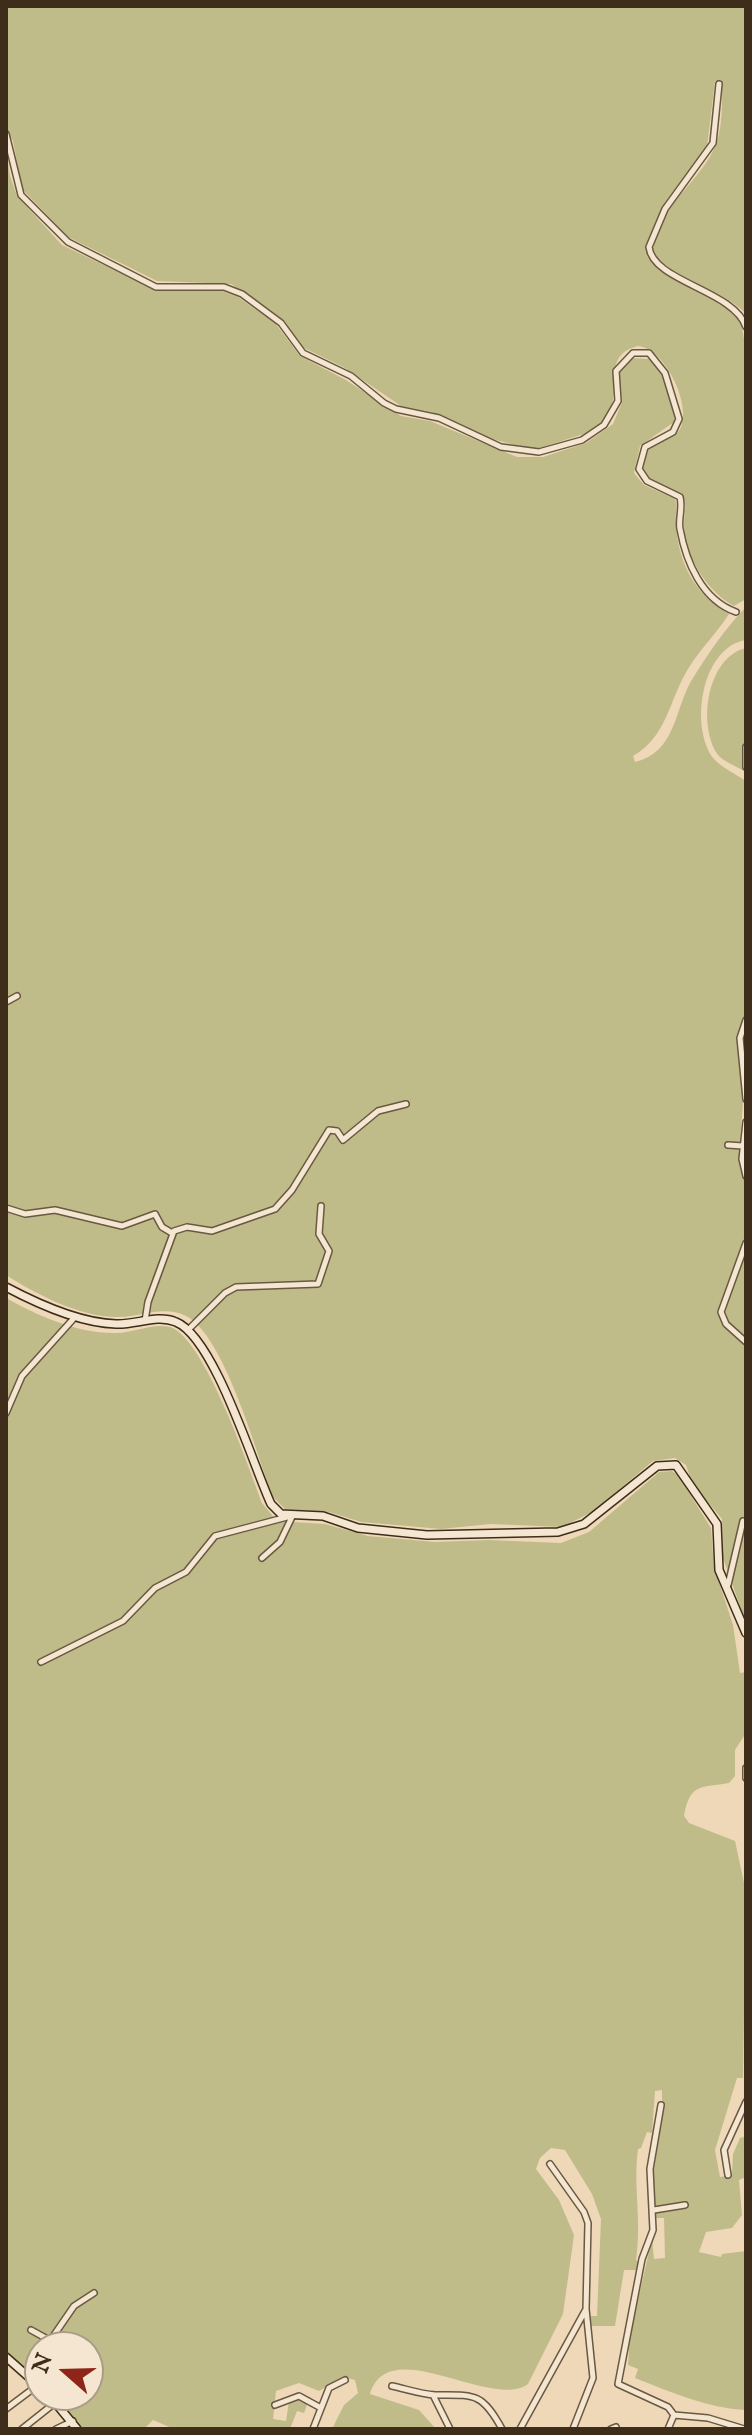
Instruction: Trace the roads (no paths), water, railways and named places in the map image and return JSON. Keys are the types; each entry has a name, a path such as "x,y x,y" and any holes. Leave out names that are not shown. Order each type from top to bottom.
{"street":[{"path":"719,84 713,143 665,209 649,247 653,259 694,289 728,302 746,327"},
{"path":"6,134 21,195 68,242 156,287 224,287 242,294 281,323 303,353 351,376 384,403 396,409 439,418 501,447 539,452 590,435 610,420 616,409 618,393 615,376 621,363 633,353 649,353 669,380 679,419 673,432 645,447 639,469 647,481 680,497 680,529 693,573 720,603 736,612"},
{"path":"746,747 746,767"},
{"path":"6,1002 17,996"},
{"path":"746,1020 740,1038 746,1099"},
{"path":"145,1321 148,1302 172,1233 187,1227 212,1231 275,1209 292,1190 329,1130 337,1131 343,1140 378,1111 406,1104"},
{"path":"746,1122 743,1146 746,1176"},
{"path":"728,1145 743,1146"},
{"path":"188,1330 230,1290 316,1286 329,1249 319,1234 321,1206"},
{"path":"6,1208 29,1214 55,1210 122,1226 155,1214 162,1227 172,1233"},
{"path":"746,1243 721,1312 726,1324 746,1342"},
{"path":"6,1287 75,1317 112,1324 170,1320 188,1330 203,1348 222,1384 271,1504 281,1514 323,1516 358,1528 427,1535 558,1532 584,1524 657,1466 673,1464 682,1470 698,1500 717,1524 720,1537 718,1564 746,1633"},
{"path":"6,1413 22,1376 75,1317"},
{"path":"262,1558 280,1542 292,1516"},
{"path":"41,1662 130,1616 155,1588 191,1567 215,1536 292,1516"},
{"path":"728,1585 743,1521"},
{"path":"746,1768 746,1778"},
{"path":"728,2175 724,2149 746,2102"},
{"path":"661,2105 650,2169 653,2230 642,2259 618,2384 668,2407 674,2415 708,2418 744,2429"},
{"path":"550,2164 587,2218 586,2309 593,2378 573,2429"},
{"path":"654,2210 685,2205"},
{"path":"59,2331 76,2304 94,2293"},
{"path":"520,2429 586,2309"},
{"path":"6,2357 24,2373"},
{"path":"313,2429 330,2387 345,2380"},
{"path":"392,2386 433,2395 459,2392 475,2397 488,2407 502,2429"},
{"path":"433,2395 450,2429"},
{"path":"6,2409 24,2396"},
{"path":"275,2405 299,2396 321,2408"},
{"path":"22,2429 47,2411"},
{"path":"668,2429 674,2415"},
{"path":"56,2429 75,2425"}]}
